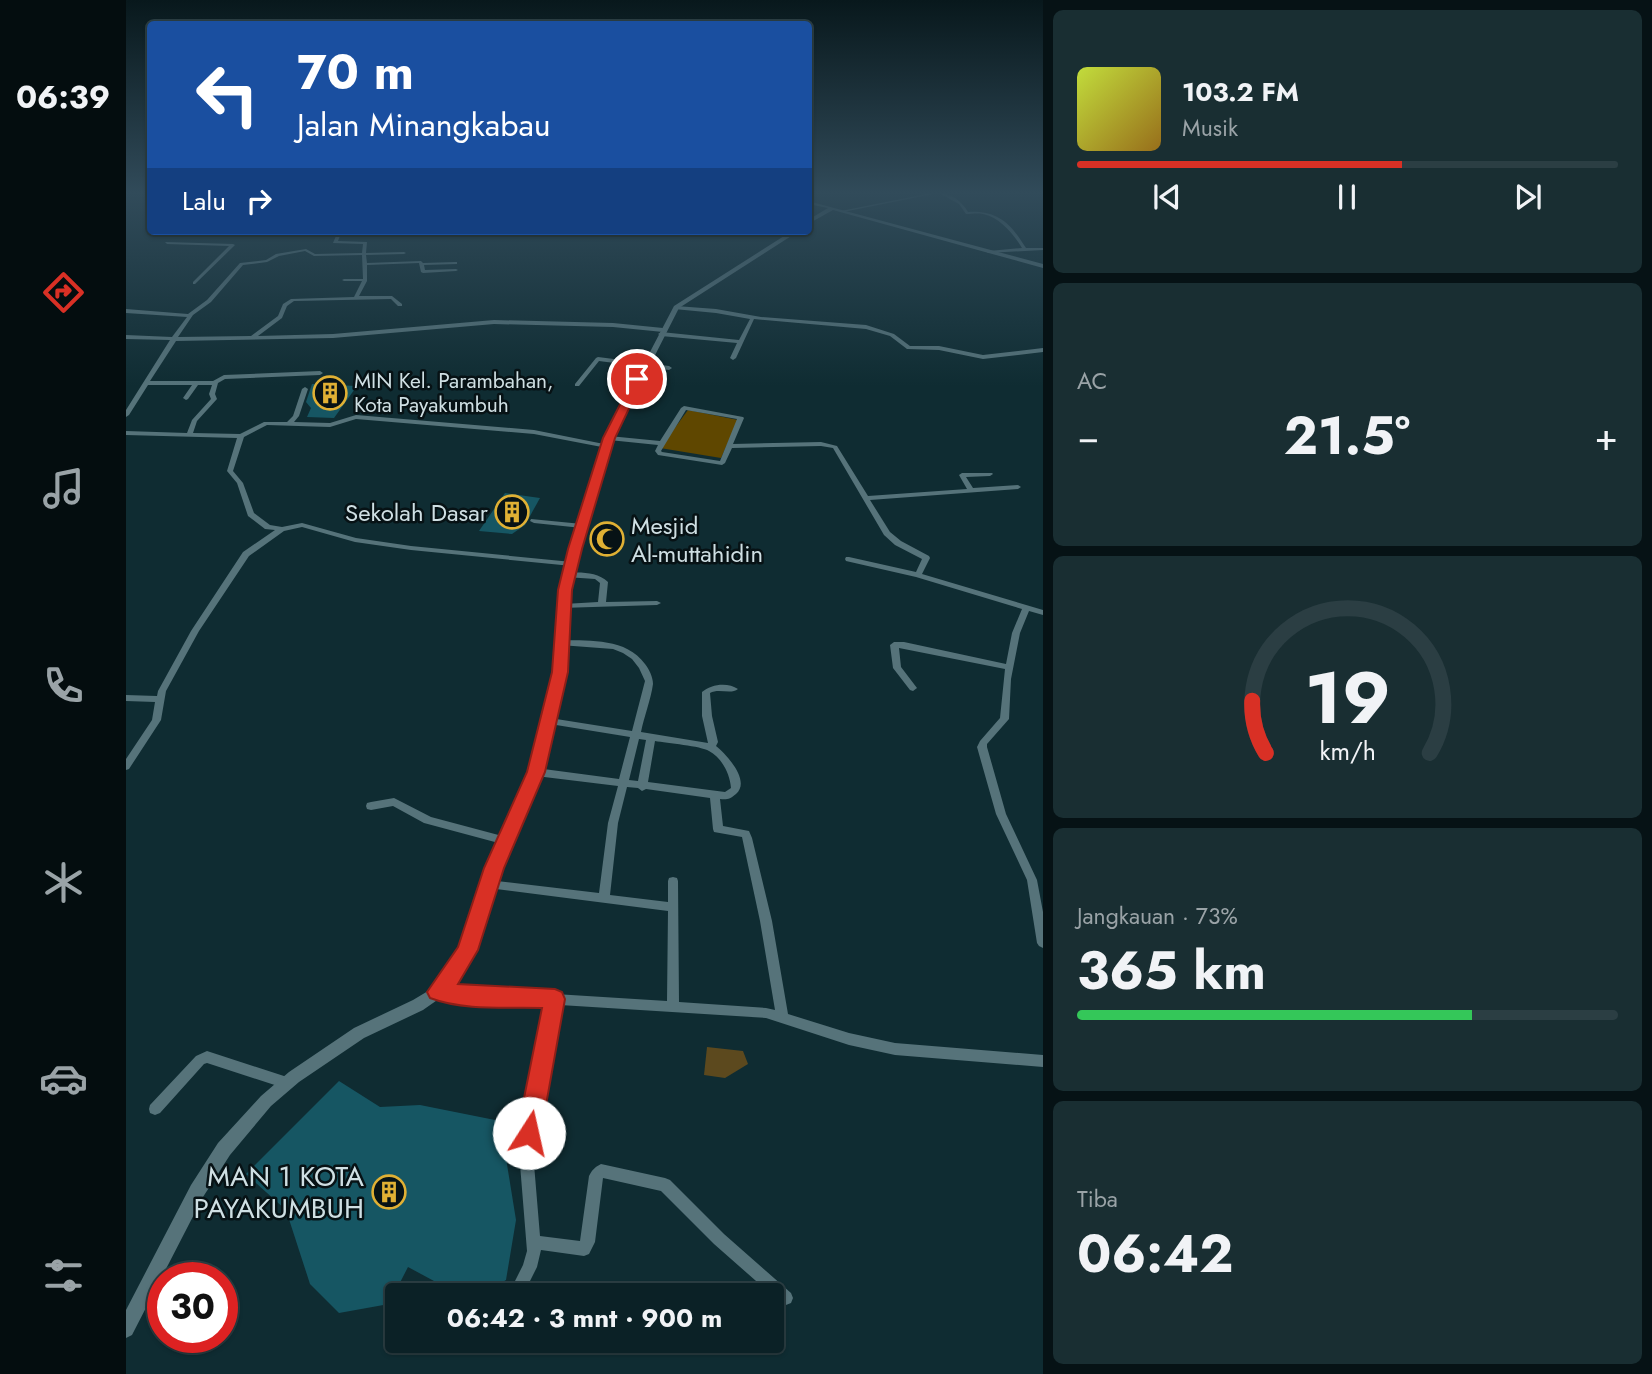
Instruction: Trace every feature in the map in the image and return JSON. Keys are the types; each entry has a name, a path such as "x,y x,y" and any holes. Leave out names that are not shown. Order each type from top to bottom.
{"street":[{"path":"195,283 220,258"},
{"path":"126,311 190,314 209,301 242,264 273,258"},
{"path":"355,298 365,280 364,258"},
{"path":"126,1329 204,1180 224,1149 248,1121 287,1083 359,1033 418,1005 438,992 468,950 488,884 536,772 550,721 563,643 570,569 608,442 676,308 754,258"},
{"path":"1015,258 1043,266"},
{"path":"402,272 403,262"},
{"path":"364,264 421,262 423,269"},
{"path":"385,273 386,263"},
{"path":"456,267 440,273 423,269 456,267"},
{"path":"344,280 365,280"},
{"path":"252,338 280,317 285,305 293,300 390,297 400,304"},
{"path":"676,308 866,327 890,334 909,348 939,348 983,357 1043,349"},
{"path":"126,415 174,339 189,322 190,314"},
{"path":"733,358 753,317"},
{"path":"126,337 174,339 333,336 494,322 613,325 741,342"},
{"path":"577,386 598,359 669,368"},
{"path":"190,434 194,421 213,401 215,383 224,376 320,373"},
{"path":"148,383 215,383"},
{"path":"186,398 196,383"},
{"path":"289,424 295,418 306,389"},
{"path":"682,409 740,416 731,446 720,463 660,454 657,451 662,443 682,409"},
{"path":"126,433 241,436 266,424 330,425 356,416 534,432 608,442 662,443"},
{"path":"241,436 230,468 231,475 238,481 245,501 257,520 268,527 282,529 303,525 355,540 471,555 526,557 604,582 602,605"},
{"path":"731,446 832,445 837,449 889,537 926,558 918,575"},
{"path":"971,490 962,475 990,474"},
{"path":"865,498 1018,487"},
{"path":"534,521 582,526"},
{"path":"126,767 156,720 159,699 195,631 246,554 282,529"},
{"path":"849,559 918,575 1043,613"},
{"path":"565,606 657,603"},
{"path":"1027,608 1016,633 1009,667 1004,719 982,747 1000,814 1032,880 1043,943"},
{"path":"563,643 615,646 631,652 638,659 649,681 621,784 608,850 604,898"},
{"path":"913,688 897,668 894,645 1009,667"},
{"path":"710,747 713,742 707,716 706,692 713,688 734,689"},
{"path":"126,698 159,699"},
{"path":"536,772 715,796 733,793 736,781 730,767 710,747 550,721"},
{"path":"642,787 651,738"},
{"path":"715,796 718,828 745,834 747,838 766,922 782,1017"},
{"path":"371,806 394,802 428,820 506,841"},
{"path":"673,881 673,1006"},
{"path":"488,884 673,907"},
{"path":"438,992 483,997 766,1013 849,1039 895,1049 1043,1061"},
{"path":"521,1283 530,1267 534,1242 526,1152 555,999"},
{"path":"155,1110 200,1060 207,1057 287,1083"},
{"path":"534,1242 579,1250 586,1246 597,1176 601,1171 656,1182 665,1185 719,1239 786,1298"}],"shaded area":[{"path":"688,410 738,420 721,458 660,448"},
{"path":"707,1047 743,1051 748,1064 725,1078 704,1075"}],"building":[{"name":"MIN Kel. Parambahan, Kota Payakumbuh","path":"312,384 357,386 334,418 307,417 311,408 306,402"},
{"name":"Sekolah Dasar","path":"505,493 540,498 525,525 512,534 479,531"},
{"name":"Mesjid Al-muttahidin","path":"594,529 624,533 619,548 590,545"},
{"name":"MAN 1 KOTA PAYAKUMBUH","path":"339,1081 380,1107 420,1105 500,1121 516,1220 506,1280 501,1283 438,1283 408,1267 400,1283 385,1283 385,1305 339,1313 310,1284 286,1210 246,1174"}],"place":[{"name":"MIN Kel. Parambahan, Kota Payakumbuh","path":"330,393"},
{"name":"Sekolah Dasar","path":"512,512"},
{"name":"Mesjid Al-muttahidin","path":"607,539"},
{"name":"MAN 1 KOTA PAYAKUMBUH","path":"389,1192"}],"route":[{"path":"529,1133 555,999 483,997 438,992 468,950 494,868 536,772 560,672 565,590 575,549 609,438 637,379"}]}
